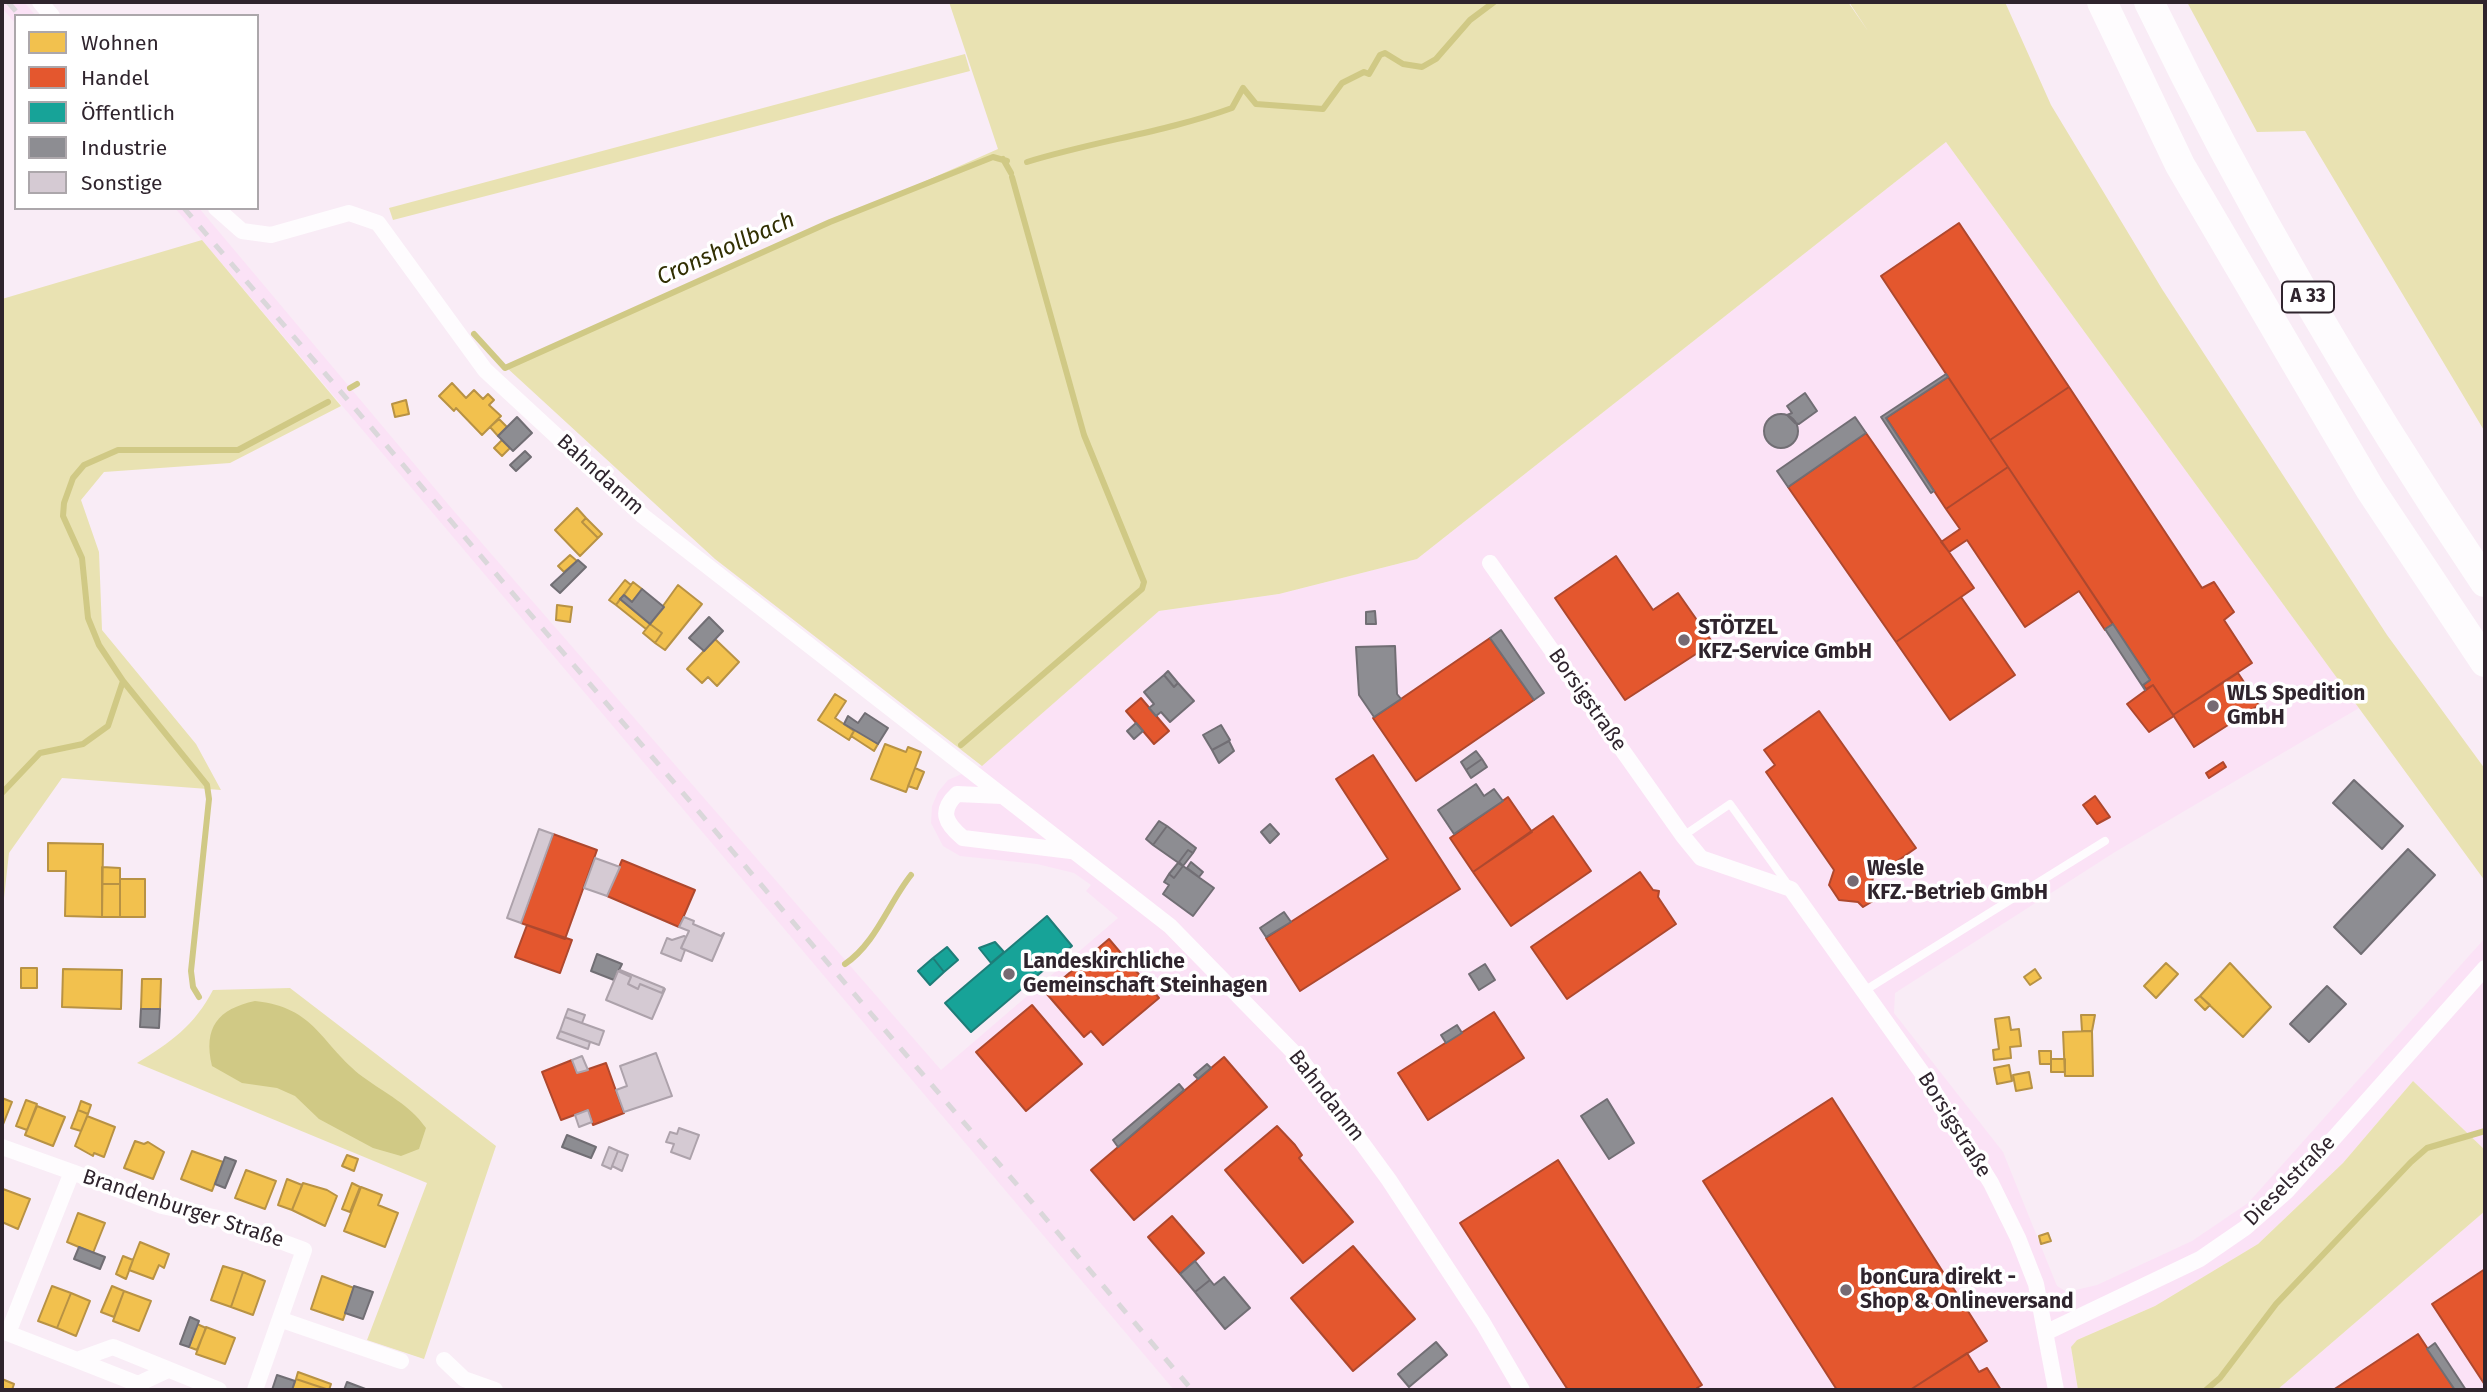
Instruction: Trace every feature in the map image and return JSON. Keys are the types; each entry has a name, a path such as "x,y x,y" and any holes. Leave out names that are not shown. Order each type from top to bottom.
{"highway":[{"name":"A 33","path":"2102,2 2194,190 2370,489 2485,662"},
{"name":"A 33","path":"2149,2 2217,140 2411,472 2485,582"}],"street":[{"name":"Bahndamm","path":"218,210 242,231 271,235 349,213 378,223 495,379 643,516 1170,926 1302,1061 1389,1180 1483,1323 1522,1390"},
{"name":"Borsigstraße","path":"1490,563 1701,858 1791,889 1925,1077 1991,1183 2036,1284 2056,1390"},
{"path":"1002,796 957,794 946,804 944,817 948,827 962,838 1073,851"},
{"name":"Dieselstraße","path":"2047,1332 2200,1259 2245,1228 2287,1191 2485,968"},
{"name":"Brandenburger Straße","path":"2,1147 162,1206 218,1218 304,1250 282,1320 255,1390"},
{"name":"Brandenburger Straße","path":"72,1172 5,1332 138,1384 168,1370"},
{"path":"282,1320 401,1361"},
{"path":"77,1360 113,1347 219,1390"},
{"path":"444,1360 464,1379 495,1390"}],"lane":[{"name":"Borsigstraße","path":"1683,836 1730,804 1791,889"},
{"path":"1864,991 2105,841"}],"shaded area":[{"path":"2,2 24,2 34,14 14,14 14,22 2,8"},
{"path":"949,2 1848,2 1868,31 1849,2 2005,2 2051,105 2162,289 2387,635 2485,769 2485,881 1946,142 1417,559 1279,594 1159,611 982,766 715,559 506,367 998,149"},
{"path":"2187,2 2485,2 2485,432 2305,131 2257,132"},
{"path":"965,54 970,71 393,220 389,208"},
{"path":"1946,142 2359,708 2115,852 1895,993 1894,1013 2003,1152 2057,1286 2067,1292 2097,1285 2192,1241 2248,1203 2485,938 2485,1150 2413,1081 2343,1163 2258,1244 2155,1306 2077,1340 2071,1348 2078,1390 1174,1390 177,210 201,210 453,510 941,1070 1118,918 1086,891 1091,885 1074,873 1037,864 960,856 943,846 931,823 932,806 938,792 948,780 982,765 1159,611 1279,594 1417,559"},
{"path":"202,240 341,406 230,463 104,472 81,500 99,552 102,630 196,744 221,790 62,778 9,853 2,916 2,299"},
{"path":"290,988 496,1146 424,1359 367,1340 427,1183 137,1063 181,1032 213,990"},
{"path":"255,1001 292,1011 305,1019 349,1065 412,1112 426,1128 419,1149 401,1156 373,1148 319,1119 295,1096 277,1088 242,1083 212,1066 210,1041 216,1022 231,1009"},
{"path":"2413,1081 2485,1150 2485,1211 2277,1390 2078,1390 2071,1347 2077,1340 2155,1306 2258,1244 2343,1163"},
{"path":"2485,1211 2485,1390 2277,1390"}],"building: Wohnen":[{"path":"452,383 466,398 474,390 483,399 488,394 494,400 489,405 501,416 482,435 456,408 454,411 439,396"},
{"path":"406,400 409,414 395,417 392,404"},
{"path":"499,419 507,427 498,436 490,427"},
{"path":"502,440 510,448 502,456 494,448"},
{"path":"577,508 586,518 582,522 598,538 580,556 555,530"},
{"path":"586,518 602,534 598,538 582,522"},
{"path":"570,555 577,561 564,572 558,566"},
{"path":"625,580 631,585 616,605 609,600"},
{"path":"633,582 642,589 632,602 624,595"},
{"path":"678,585 702,604 665,650 655,643 662,633 650,624"},
{"path":"620,599 650,624 646,629 616,605"},
{"path":"557,605 572,607 570,622 556,620"},
{"path":"650,624 662,633 655,643 643,633"},
{"path":"715,639 739,662 717,686 708,677 702,683 687,669"},
{"path":"835,694 846,701 835,718 854,731 849,740 818,720"},
{"path":"855,729 878,744 874,751 851,736"},
{"path":"885,744 906,752 908,747 921,752 906,792 871,779"},
{"path":"915,768 924,772 917,789 908,786"},
{"path":"48,843 103,844 102,917 65,916 66,871 48,871"},
{"path":"102,867 120,868 120,884 102,884"},
{"path":"120,879 145,879 145,917 120,917"},
{"path":"102,884 120,884 120,917 102,917"},
{"path":"2166,963 2178,974 2156,998 2144,986"},
{"path":"2230,963 2271,1007 2243,1037 2200,996"},
{"path":"21,968 37,968 37,988 21,988"},
{"path":"63,969 122,970 121,1009 62,1007"},
{"path":"2035,969 2041,978 2030,985 2024,977"},
{"path":"142,979 161,979 160,1009 141,1009"},
{"path":"2200,996 2210,1005 2205,1010 2195,1000"},
{"path":"2081,1015 2095,1015 2092,1031 2082,1031"},
{"path":"2009,1017 2011,1030 2019,1029 2021,1046 2010,1047 2011,1058 1994,1060 1993,1050 1999,1049 1995,1019"},
{"path":"2092,1031 2093,1076 2065,1076 2063,1032"},
{"path":"2039,1051 2051,1051 2051,1064 2040,1064"},
{"path":"2051,1059 2065,1059 2065,1072 2051,1072"},
{"path":"2009,1065 2012,1081 1997,1084 1994,1068"},
{"path":"2029,1072 2032,1088 2016,1091 2013,1075"},
{"path":"2,1098 12,1102 2,1127"},
{"path":"26,1100 37,1104 27,1130 16,1126"},
{"path":"81,1101 91,1105 88,1114 78,1110"},
{"path":"37,1106 65,1117 53,1146 25,1135"},
{"path":"78,1110 88,1114 81,1131 71,1128"},
{"path":"87,1116 115,1127 104,1157 94,1153 93,1156 75,1146"},
{"path":"135,1141 144,1144 148,1142 164,1152 153,1179 124,1168"},
{"path":"192,1151 223,1162 212,1191 181,1179"},
{"path":"347,1155 358,1159 354,1171 342,1166"},
{"path":"246,1170 276,1181 265,1209 235,1198"},
{"path":"287,1179 302,1185 292,1210 278,1205"},
{"path":"303,1183 337,1196 325,1226 292,1210"},
{"path":"352,1183 360,1187 350,1212 342,1209"},
{"path":"361,1187 382,1195 378,1205 398,1213 385,1247 344,1231"},
{"path":"3,1189 30,1199 18,1229 2,1222"},
{"path":"78,1213 105,1223 93,1253 67,1242"},
{"path":"2048,1233 2051,1241 2041,1244 2039,1236"},
{"path":"140,1242 169,1254 164,1268 159,1265 153,1279 129,1270"},
{"path":"123,1256 133,1260 126,1279 116,1274"},
{"path":"223,1266 243,1272 231,1307 211,1300"},
{"path":"243,1272 265,1281 253,1315 231,1307"},
{"path":"322,1276 354,1288 343,1320 311,1309"},
{"path":"52,1286 71,1293 57,1328 38,1321"},
{"path":"112,1286 124,1291 114,1317 101,1312"},
{"path":"124,1291 151,1301 139,1331 113,1321"},
{"path":"71,1293 90,1301 76,1336 57,1328"},
{"path":"197,1324 206,1328 197,1350 189,1347"},
{"path":"206,1327 235,1338 225,1364 196,1354"},
{"path":"298,1372 331,1384 329,1390 296,1379"},
{"path":"2,1379 14,1384 12,1390 2,1390"},
{"path":"296,1379 329,1390 292,1390"}],"building: Handel":[{"path":"1959,223 2069,387 1990,440 1881,276"},
{"path":"1948,377 2008,467 1946,509 1886,418"},
{"path":"2069,387 2202,588 2214,582 2234,612 2224,620 2252,663 2173,715 2153,685 2146,689 2143,685 2150,680 1990,440"},
{"path":"1866,433 1974,588 1896,642 1788,487"},
{"path":"2008,467 2113,624 2105,630 2079,591 2025,627 1967,540 1949,552 1941,542 1960,529 1946,509"},
{"path":"1616,556 1653,610 1678,593 1713,643 1625,700 1555,598"},
{"path":"1961,597 2015,675 1950,720 1896,642"},
{"path":"1490,638 1534,700 1416,781 1373,718"},
{"path":"2238,673 2259,705 2194,747 2173,715"},
{"path":"2153,685 2174,716 2149,732 2127,704"},
{"path":"1141,698 1169,731 1154,744 1126,711"},
{"path":"1819,711 1916,848 1873,878 1869,894 1873,901 1863,907 1858,902 1839,900 1829,885 1834,870 1766,772 1775,765 1764,750"},
{"path":"1373,755 1460,889 1300,991 1266,938 1388,859 1336,779"},
{"path":"2223,762 2226,767 2209,778 2206,773"},
{"path":"2095,796 2110,817 2097,824 2083,805"},
{"path":"1508,797 1532,832 1473,872 1450,838"},
{"path":"1553,816 1591,871 1511,926 1473,872"},
{"path":"553,834 597,850 565,939 521,923"},
{"path":"622,860 695,890 679,927 607,896"},
{"path":"1640,872 1653,890 1659,891 1658,897 1676,924 1567,999 1531,947"},
{"path":"527,925 572,940 560,973 515,957"},
{"path":"1109,939 1159,998 1103,1045 1091,1031 1084,1037 1046,993"},
{"path":"1032,1005 1082,1064 1026,1111 976,1052"},
{"path":"1494,1012 1524,1058 1428,1120 1398,1073"},
{"path":"1224,1057 1267,1107 1134,1220 1091,1170"},
{"path":"572,1060 577,1073 606,1063 624,1113 593,1125 588,1110 561,1120 542,1072"},
{"path":"1832,1098 1987,1341 1910,1390 1837,1390 1703,1181"},
{"path":"1277,1126 1302,1155 1299,1158 1353,1222 1303,1263 1225,1170"},
{"path":"1558,1160 1702,1385 1697,1388 1699,1390 1568,1390 1460,1223"},
{"path":"1172,1216 1204,1253 1180,1274 1148,1237"},
{"path":"1353,1246 1415,1319 1353,1371 1291,1298"},
{"path":"2485,1269 2485,1385 2432,1304"},
{"path":"2418,1334 2455,1390 2333,1390"},
{"path":"1967,1353 1979,1372 1987,1368 2001,1390 1910,1390"}],"building: Öffentlich":[{"name":"Landeskirchliche Gemeinschaft Steinhagen","path":"1047,916 1072,946 971,1032 945,1003"},
{"path":"995,942 1004,952 991,963 979,948"},
{"path":"947,947 958,960 944,972 933,958"},
{"path":"933,958 944,972 930,985 918,971"}],"building: Industrie":[{"path":"1946,374 1948,377 1886,418 1934,491 1931,493 1881,417"},
{"path":"1805,393 1817,411 1799,424 1795,423 1787,415 1792,413 1787,406"},
{"path":"1781,414 1793,419 1798,431 1793,443 1781,448 1769,443 1764,431 1769,419"},
{"path":"517,417 532,433 513,451 498,436"},
{"path":"1855,417 1866,433 1788,487 1777,471"},
{"path":"525,451 531,457 516,471 510,465"},
{"path":"578,560 586,567 560,593 551,585"},
{"path":"642,589 664,607 650,624 620,599 624,595 632,602"},
{"path":"1375,611 1376,624 1366,624 1366,612"},
{"path":"709,617 723,631 704,651 689,638"},
{"path":"2113,624 2150,680 2143,685 2145,690 2105,629"},
{"path":"1501,630 1544,693 1534,700 1490,638"},
{"path":"1395,646 1397,694 1401,699 1374,717 1359,695 1356,647"},
{"path":"1168,671 1178,683 1174,687 1164,675"},
{"path":"1164,675 1174,687 1178,683 1194,701 1170,722 1161,712 1156,716 1149,708 1154,704 1144,692"},
{"path":"865,713 888,728 878,744 844,724 848,716 858,723"},
{"path":"1136,723 1143,731 1134,739 1127,731"},
{"path":"1221,725 1230,740 1212,750 1203,735"},
{"path":"1229,741 1234,751 1219,763 1212,750"},
{"path":"1476,751 1482,759 1466,770 1461,762"},
{"path":"1482,759 1487,767 1471,778 1466,770"},
{"path":"2354,780 2403,826 2382,849 2333,803"},
{"path":"1476,784 1484,796 1494,789 1503,801 1454,834 1438,810"},
{"path":"1159,821 1167,826 1153,845 1146,839"},
{"path":"1270,824 1279,834 1270,843 1261,832"},
{"path":"1167,826 1196,848 1193,853 1188,850 1179,862 1183,866 1153,845"},
{"path":"2408,849 2435,875 2361,954 2334,927"},
{"path":"1188,850 1193,853 1183,866 1179,862"},
{"path":"1191,862 1203,872 1199,877 1187,868"},
{"path":"1178,863 1183,866 1174,878 1169,874"},
{"path":"1183,866 1214,888 1193,916 1163,894 1169,885 1164,882 1169,874 1174,878"},
{"path":"1284,912 1291,922 1266,937 1260,928"},
{"path":"597,954 622,964 614,980 591,971"},
{"path":"1485,964 1495,980 1479,990 1469,974"},
{"path":"2327,986 2346,1004 2309,1042 2290,1024"},
{"path":"141,1009 160,1009 159,1028 140,1027"},
{"path":"1457,1025 1462,1033 1446,1043 1441,1035"},
{"path":"1207,1064 1211,1068 1198,1079 1194,1075"},
{"path":"1179,1084 1184,1090 1118,1147 1113,1140"},
{"path":"1607,1099 1634,1143 1609,1159 1581,1116"},
{"path":"567,1135 596,1147 591,1158 562,1147"},
{"path":"225,1157 236,1161 225,1188 215,1184"},
{"path":"79,1247 105,1257 100,1269 74,1259"},
{"path":"1195,1261 1210,1280 1195,1292 1180,1274"},
{"path":"1224,1277 1250,1308 1225,1329 1195,1292 1210,1280 1214,1285"},
{"path":"354,1286 373,1292 363,1319 345,1313"},
{"path":"190,1317 199,1321 189,1347 180,1344"},
{"path":"1436,1342 1447,1355 1409,1387 1398,1374"},
{"path":"2435,1343 2466,1390 2455,1390 2427,1349"},
{"path":"277,1375 295,1381 292,1390 272,1390"},
{"path":"347,1382 368,1390 344,1390"}],"building: Sonstige":[{"path":"539,829 553,834 521,923 507,918"},
{"path":"595,858 620,867 607,896 584,888"},
{"path":"684,917 694,921 693,924 721,936 724,933 712,961 681,948 689,931 679,927"},
{"path":"686,937 681,948 685,950 681,961 661,953 667,938 672,940"},
{"path":"620,970 664,988 662,993 640,984 638,989 628,984 631,977"},
{"path":"618,971 631,977 628,984 638,989 640,984 662,993 665,989 652,1019 606,1000"},
{"path":"568,1009 585,1015 582,1023 565,1017"},
{"path":"565,1017 604,1031 599,1045 560,1031"},
{"path":"560,1031 590,1042 588,1049 557,1038"},
{"path":"656,1053 672,1096 624,1112 616,1090 627,1086 620,1066"},
{"path":"582,1056 588,1070 577,1073 572,1060"},
{"path":"588,1110 592,1122 579,1127 575,1115"},
{"path":"679,1128 699,1135 690,1159 671,1152 674,1144 666,1142 670,1132 677,1134"},
{"path":"609,1147 618,1151 611,1169 602,1165"},
{"path":"618,1151 628,1155 622,1171 612,1166"}],"waterway":[{"name":"Cronshollbach","path":"1027,162 1182,124 1232,108 1243,88 1256,104 1323,109 1342,83 1364,72 1369,74 1380,55 1385,53 1403,64 1422,67 1436,59 1470,20 1494,2"},
{"name":"Cronshollbach","path":"474,334 505,368 830,222 993,157 1007,161"},
{"path":"1003,159 1011,173"},
{"path":"961,745 1142,589 1144,582 1084,435 1012,177"},
{"name":"Cronshollbach","path":"350,388 357,384"},
{"name":"Cronshollbach","path":"2,793 40,753 83,744 108,726 123,681 99,645 88,618 82,558 63,516 64,503 73,478 84,465 118,450 238,450 328,402"},
{"path":"123,681 207,785 209,799 191,971 193,987 199,997"},
{"path":"845,964 865,945 911,875"},
{"path":"2206,1390 2220,1378 2276,1304 2411,1162 2427,1148 2485,1131"}],"railway":[{"path":"8,2 18,14"},
{"path":"186,210 1192,1390"}],"place":[{"name":"STÖTZEL KFZ-Service GmbH","path":"1684,640"},
{"name":"WLS Spedition GmbH","path":"2213,706"},
{"name":"Wesle KFZ.-Betrieb GmbH","path":"1853,881"},
{"name":"Landeskirchliche Gemeinschaft Steinhagen","path":"1009,974"},
{"name":"bonCura direkt - Shop & Onlineversand","path":"1846,1290"}]}
